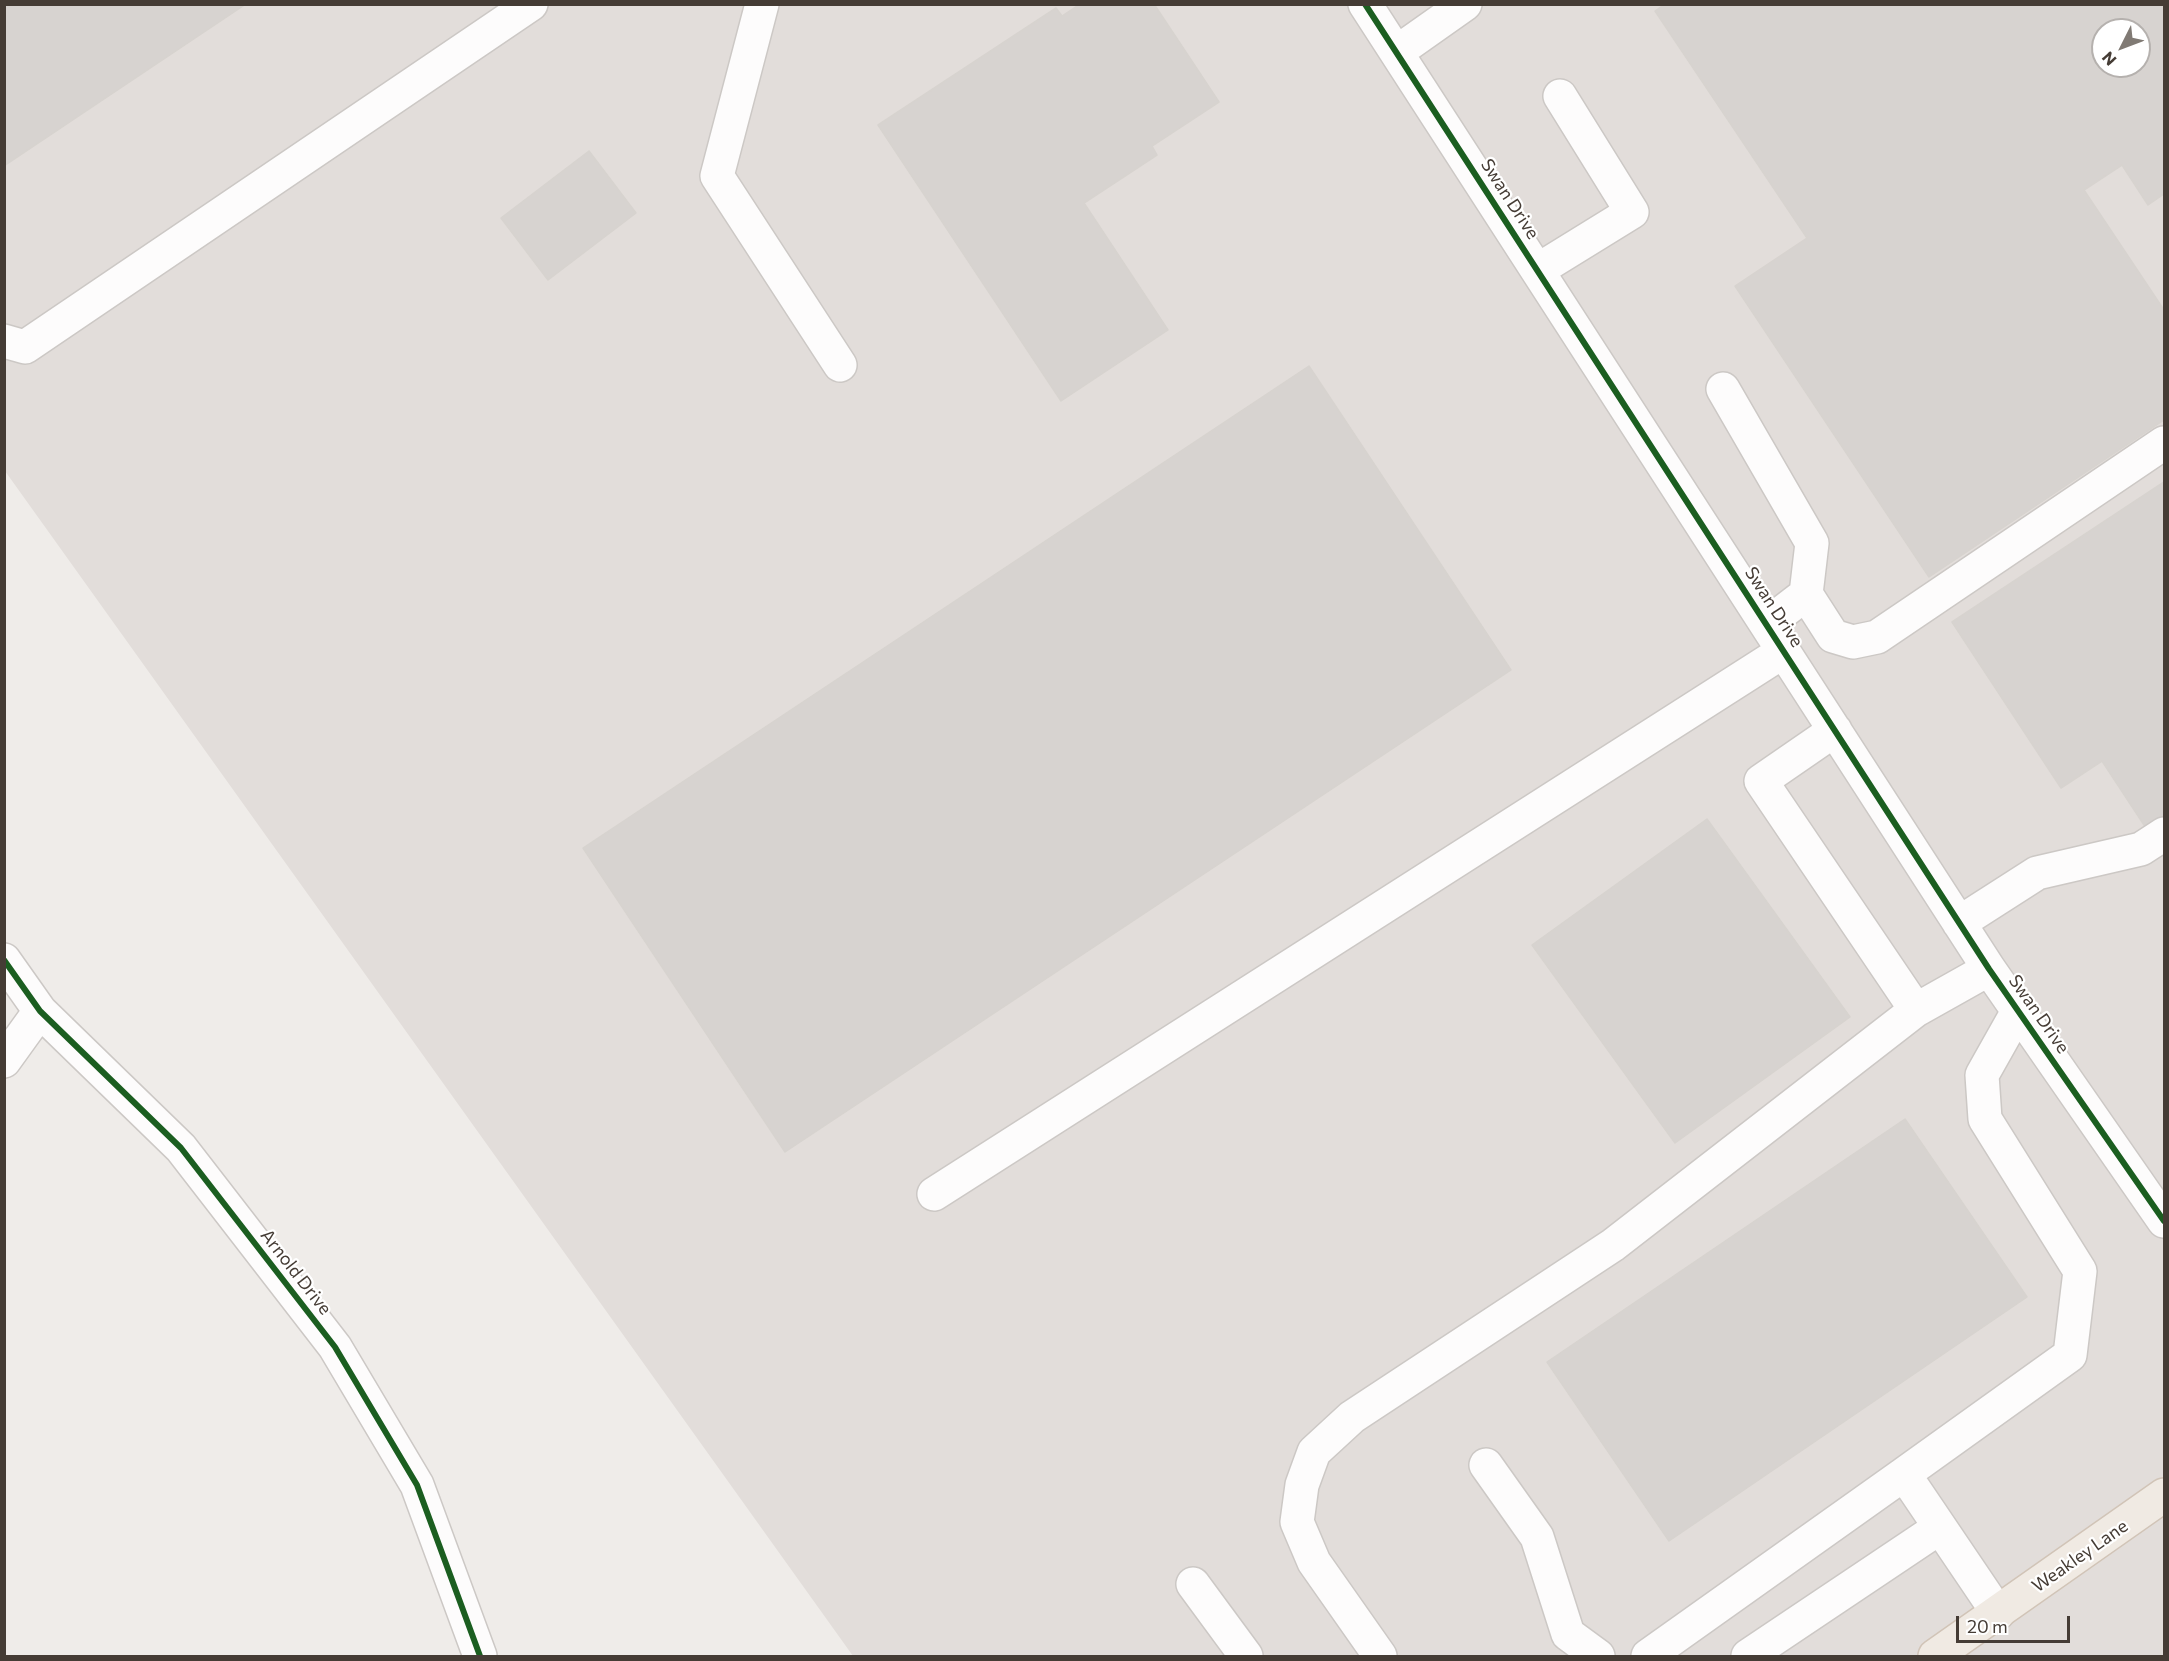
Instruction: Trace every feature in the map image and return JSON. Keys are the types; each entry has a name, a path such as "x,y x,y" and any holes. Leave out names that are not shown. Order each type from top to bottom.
{"main road":[{"name":"Weakley Lane","path":"1935,1656 2164,1495"}],"street":[{"path":"4,341 25,347 531,4"},
{"path":"762,4 717,176 840,365"},
{"name":"Swan Drive","path":"1365,4 1989,969 2164,1221"},
{"path":"1397,52 1465,4"},
{"path":"1538,270 1632,212 1560,96"},
{"path":"1723,389 1812,543 1806,594 1833,636 1853,642 1877,637 2164,443"},
{"path":"1767,624 1806,594"},
{"path":"934,1194 1784,651"},
{"path":"1835,730 1761,781 1916,1010"},
{"path":"1959,922 2037,873 2141,849 2164,834"},
{"name":"Arnold Drive","path":"4,960 40,1011 181,1148 334,1347 417,1485 480,1656"},
{"path":"1380,1656 1314,1562 1297,1522 1302,1485 1314,1452 1352,1417 1613,1245 1916,1010 1989,969"},
{"path":"4,1061 40,1011"},
{"path":"1648,1656 2070,1355 2080,1271 1985,1119 1982,1075 2018,1011"},
{"path":"1486,1465 1537,1537 1568,1634 1598,1656"},
{"path":"1904,1474 1998,1613"},
{"path":"1748,1656 1940,1528"},
{"path":"1193,1584 1246,1656"}],"shaded area":[{"path":"4,5 2164,5 2164,1656 853,1656 5,471"}],"building":[{"path":"4,4 246,4 4,166"},
{"path":"1080,4 1154,4 1219,102 1152,146 1157,155 1084,203 1168,330 1061,401 878,125 1056,8 1062,16"},
{"path":"1665,4 2164,4 2164,194 2148,205 2122,165 2084,190 2164,310 2164,420 1929,577 1735,286 1807,238 1655,11"},
{"path":"589,151 636,213 548,280 501,218"},
{"path":"1309,366 1511,670 785,1152 583,848"},
{"path":"2164,482 2164,816 2146,828 2102,761 2061,788 1952,622"},
{"path":"1707,819 1850,1017 1675,1143 1532,945"},
{"path":"1905,1119 2027,1297 1669,1541 1547,1362"}],"cycle path":[{"path":"1365,4 1989,969 2164,1221"},
{"path":"4,960 40,1011 181,1148 335,1347 417,1485 480,1656"}]}
